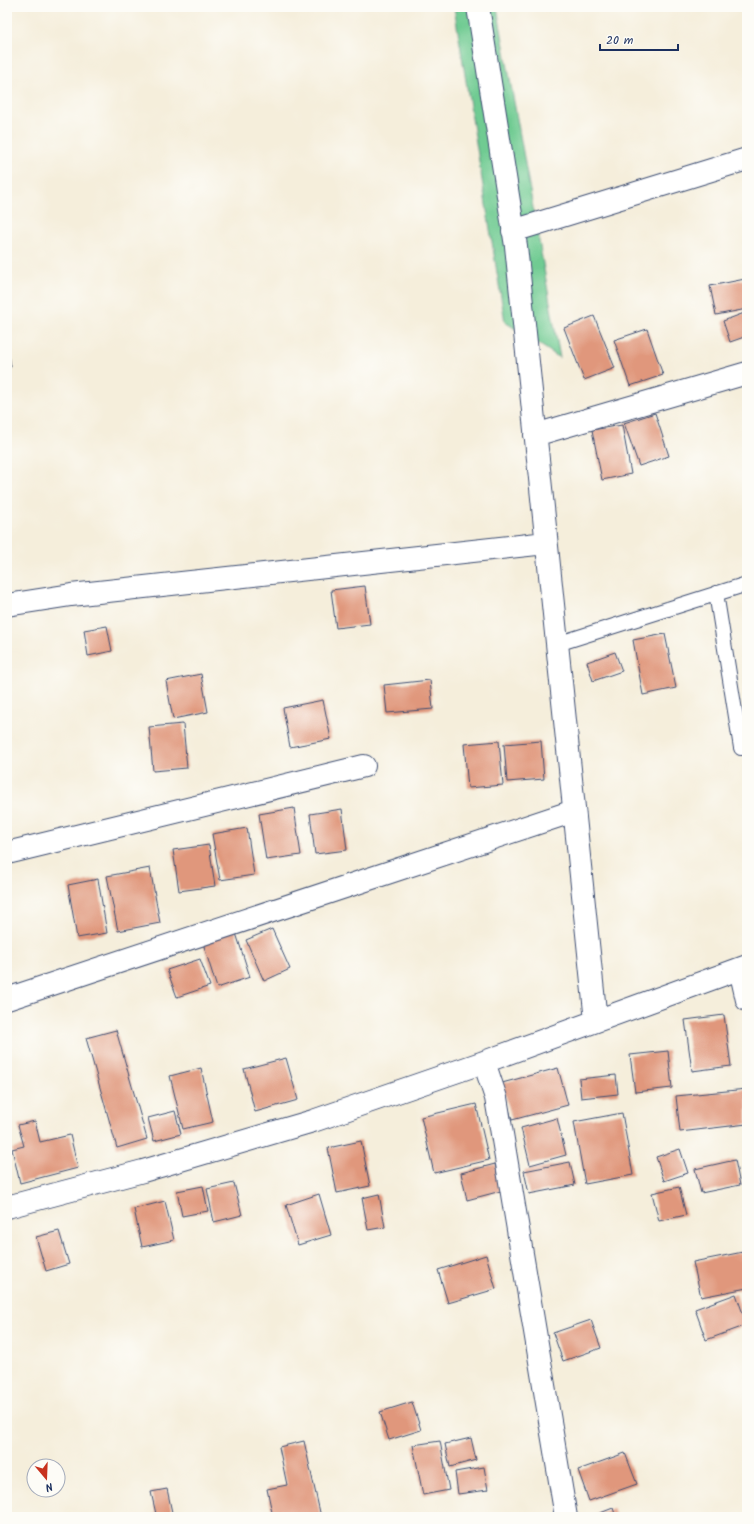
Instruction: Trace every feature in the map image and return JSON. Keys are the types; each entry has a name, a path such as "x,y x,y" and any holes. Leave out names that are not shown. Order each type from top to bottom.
{"street":[{"path":"478,7 513,231 596,1021"},
{"path":"513,231 747,159"},
{"path":"535,435 747,373"},
{"path":"7,605 72,594 546,543"},
{"path":"7,853 364,766"},
{"path":"7,999 574,811"},
{"path":"7,1207 143,1171 313,1121 484,1062 744,968 747,1000"},
{"path":"484,1062 496,1098 566,1517"}],"lane":[{"path":"557,644 747,584"},
{"path":"716,593 741,748"}],"green space":[{"path":"454,7 497,7 560,358 505,322"}],"building":[{"path":"745,279 747,287 747,309 716,315 710,286"},
{"path":"747,312 747,336 730,342 723,321"},
{"path":"594,316 615,368 584,380 564,328"},
{"path":"647,329 663,375 630,386 614,340"},
{"path":"7,341 11,367 7,368"},
{"path":"655,413 669,456 639,466 624,423"},
{"path":"622,425 631,474 602,480 592,430"},
{"path":"365,586 370,624 336,628 331,590"},
{"path":"107,626 112,651 88,656 84,630"},
{"path":"665,634 676,688 643,695 633,640"},
{"path":"615,652 622,671 593,681 587,662"},
{"path":"201,674 208,712 173,719 166,681"},
{"path":"430,680 433,709 387,713 384,685"},
{"path":"323,700 331,739 290,747 283,708"},
{"path":"183,724 187,768 153,771 149,727"},
{"path":"499,741 503,785 468,788 464,744"},
{"path":"541,741 544,779 507,782 504,744"},
{"path":"294,808 301,855 266,860 259,814"},
{"path":"342,809 347,850 315,854 310,814"},
{"path":"247,828 254,875 220,880 212,834"},
{"path":"209,845 215,886 179,891 173,850"},
{"path":"150,868 160,923 118,931 107,876"},
{"path":"98,879 107,933 77,938 68,885"},
{"path":"272,929 290,969 264,981 246,940"},
{"path":"235,930 250,977 217,988 202,940"},
{"path":"200,959 210,986 177,997 167,970"},
{"path":"724,1015 731,1066 692,1071 685,1020"},
{"path":"116,1030 147,1139 117,1148 86,1038"},
{"path":"668,1051 672,1088 635,1092 630,1055"},
{"path":"286,1058 298,1100 255,1112 244,1069"},
{"path":"201,1068 213,1122 183,1129 170,1076"},
{"path":"558,1068 568,1105 512,1120 502,1083"},
{"path":"616,1075 618,1094 581,1098 579,1079"},
{"path":"747,1089 747,1124 680,1132 676,1096"},
{"path":"476,1104 489,1160 434,1173 421,1117"},
{"path":"175,1111 181,1134 154,1141 148,1118"},
{"path":"622,1113 633,1175 585,1184 574,1122"},
{"path":"557,1118 566,1155 530,1165 521,1128"},
{"path":"35,1121 40,1142 70,1135 78,1168 20,1183 12,1149 24,1146 18,1125"},
{"path":"361,1141 370,1186 337,1193 328,1148"},
{"path":"680,1149 688,1173 664,1181 656,1157"},
{"path":"735,1160 740,1185 701,1193 695,1169"},
{"path":"570,1162 575,1185 529,1194 524,1171"},
{"path":"495,1164 501,1191 467,1200 461,1173"},
{"path":"234,1183 242,1215 214,1222 207,1189"},
{"path":"203,1186 208,1211 182,1216 177,1191"},
{"path":"679,1187 686,1215 659,1221 652,1193"},
{"path":"319,1194 331,1235 298,1245 286,1205"},
{"path":"379,1194 385,1227 368,1230 362,1198"},
{"path":"165,1201 174,1240 142,1247 134,1209"},
{"path":"59,1231 69,1264 46,1271 36,1237"},
{"path":"743,1252 747,1272 747,1288 701,1297 693,1262"},
{"path":"486,1255 496,1289 448,1303 438,1270"},
{"path":"736,1294 747,1325 706,1340 695,1309"},
{"path":"591,1320 601,1348 563,1361 553,1333"},
{"path":"412,1402 421,1430 389,1440 380,1412"},
{"path":"471,1438 476,1460 450,1467 445,1444"},
{"path":"304,1441 321,1517 273,1517 267,1489 287,1485 279,1447"},
{"path":"440,1441 449,1490 423,1495 413,1445"},
{"path":"625,1453 637,1484 589,1501 578,1470"},
{"path":"484,1467 488,1490 458,1494 455,1472"},
{"path":"167,1489 173,1517 145,1517 156,1514 151,1492"},
{"path":"613,1508 616,1517 590,1517"}]}
